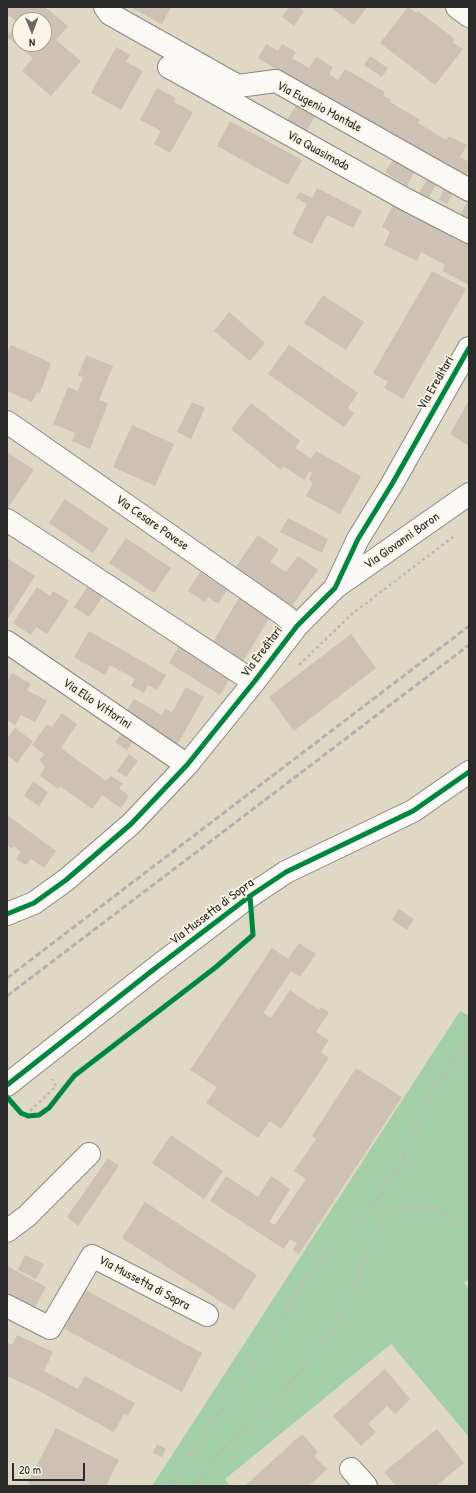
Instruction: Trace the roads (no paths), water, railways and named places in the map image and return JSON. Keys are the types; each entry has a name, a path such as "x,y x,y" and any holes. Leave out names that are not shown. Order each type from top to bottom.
{"street":[{"name":"Via Eugenio Montale","path":"105,7 110,14 238,86 276,81 469,190"},
{"path":"457,7 469,16"},
{"name":"Via Quasimodo","path":"169,67 403,198 469,232"},
{"name":"Via Ereditari","path":"7,914 34,904 66,880 131,824 187,765 297,626 335,588 358,539 392,484 469,348"},
{"name":"Via Cesare Pavese","path":"7,422 278,610 297,626"},
{"name":"Via Giovanni Baron","path":"335,588 469,494"},
{"name":"Via Ereditari","path":"7,520 254,682"},
{"name":"Via Elio Vittorini","path":"7,642 187,765"},
{"name":"Via Mussetta di Sopra","path":"7,1085 250,896 286,872 413,811 469,772"},
{"path":"7,1231 27,1216 89,1154"},
{"name":"Via Mussetta di Sopra","path":"7,1306 50,1328 92,1256 207,1315"},
{"path":"351,1469 366,1486"}],"railway":[{"path":"7,978 469,626"},
{"path":"7,996 469,645"}]}
